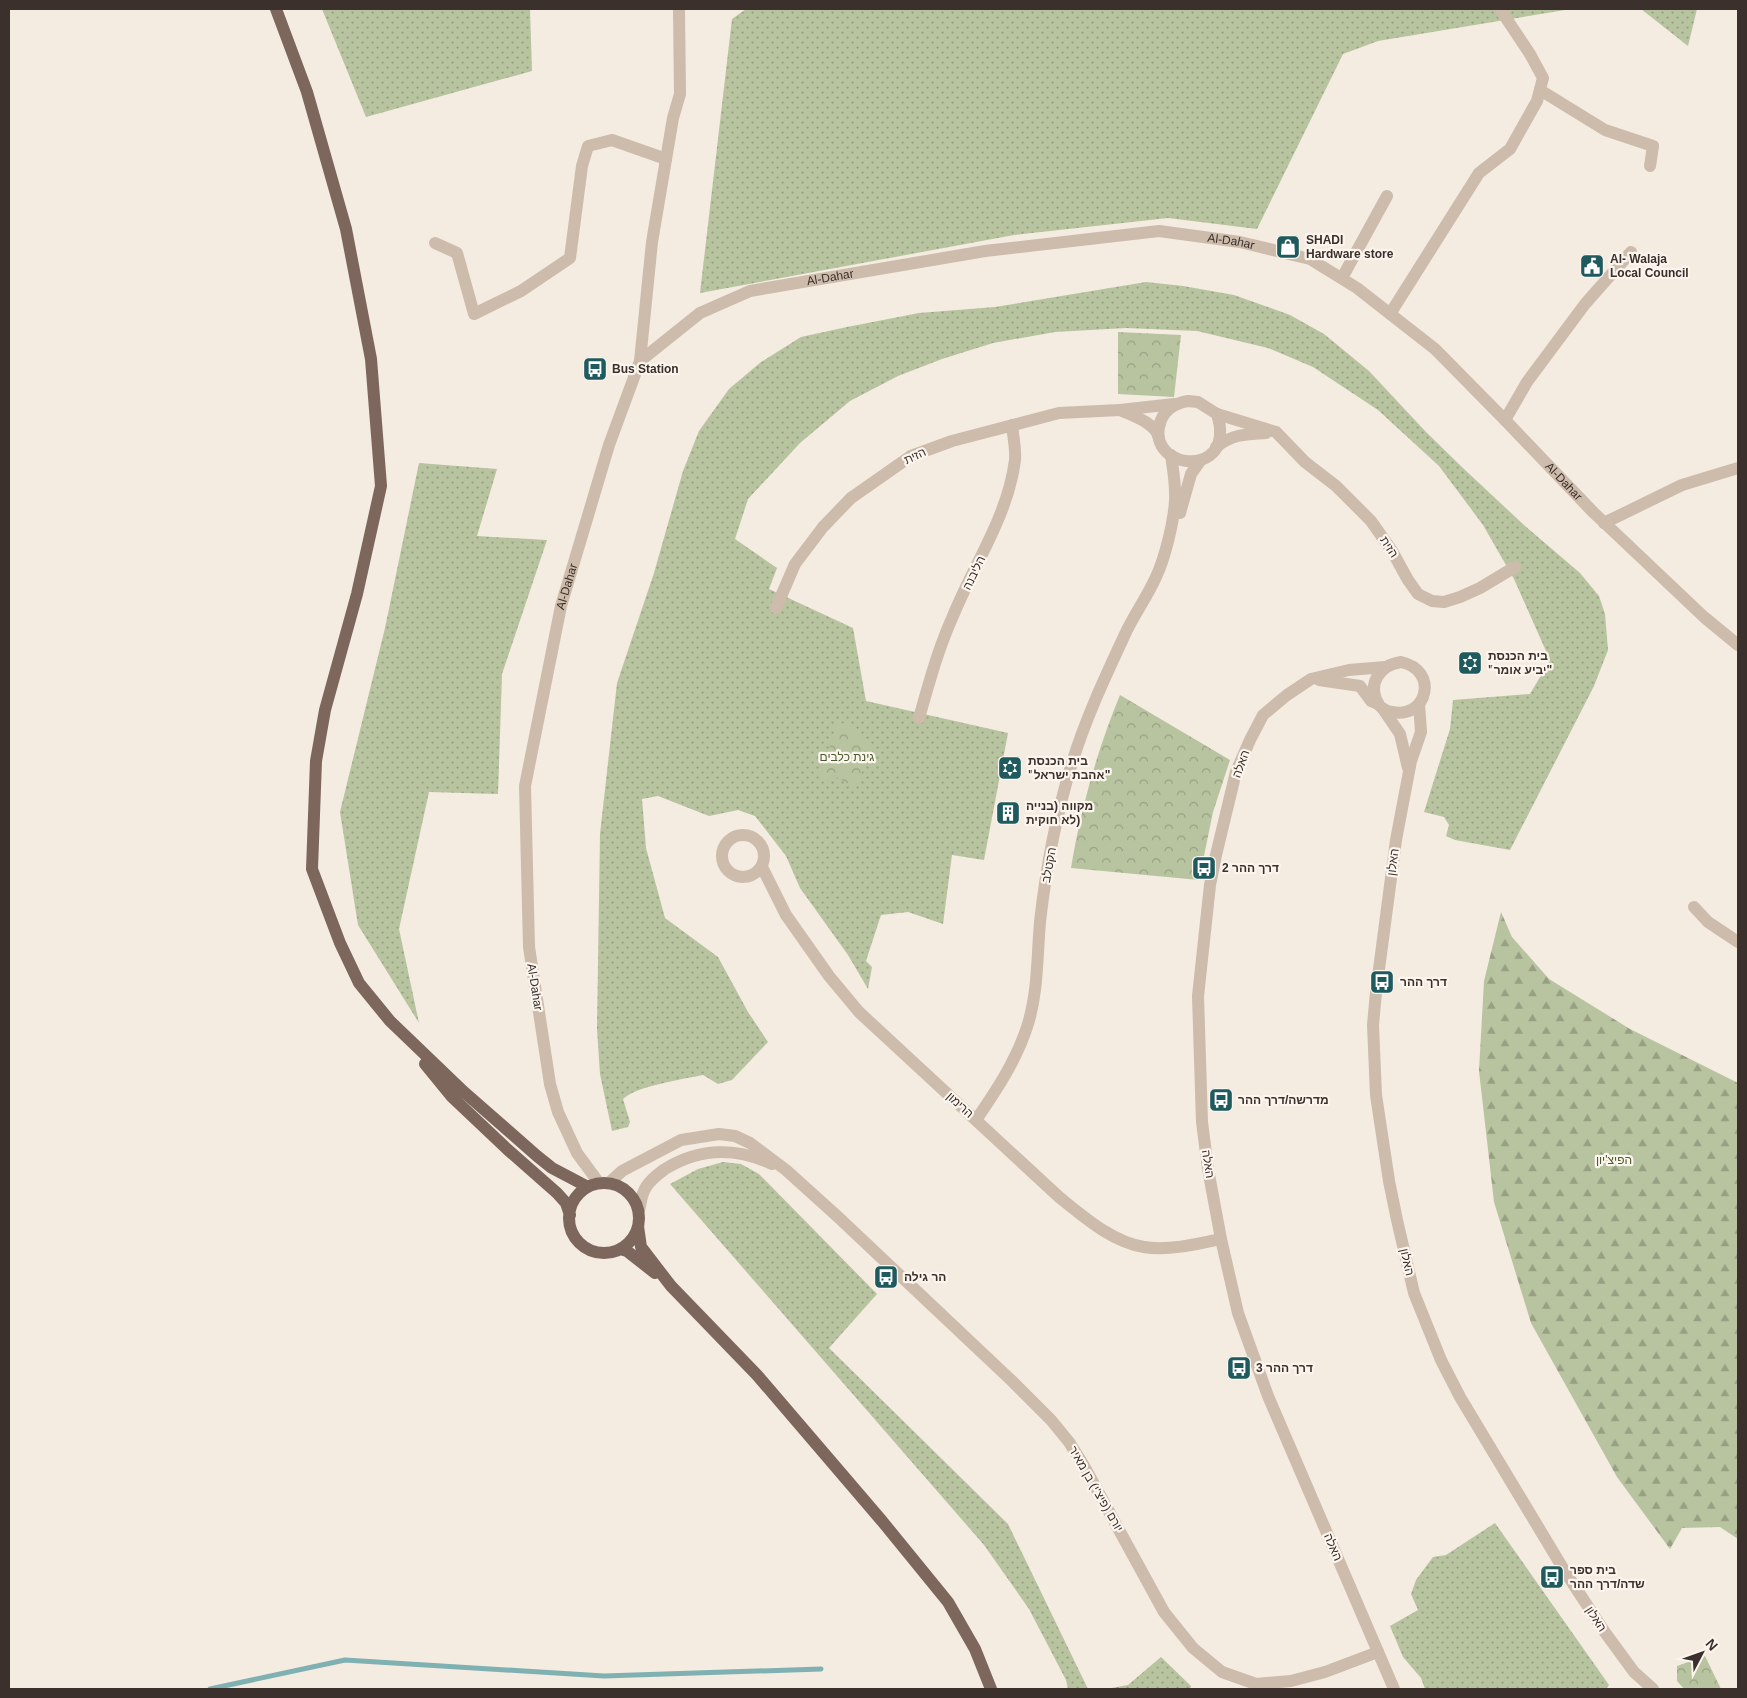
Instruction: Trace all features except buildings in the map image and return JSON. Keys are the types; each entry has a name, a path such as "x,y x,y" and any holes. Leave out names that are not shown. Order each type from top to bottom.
{"main road":[{"path":"276,9 307,92 346,229 371,359 380,486 357,594 325,710 316,761 312,869 340,943 359,983 452,1097 557,1193 566,1202 570,1215"},
{"path":"395,1027 464,1092 552,1168 598,1184 619,1186 628,1192 639,1210 638,1226 641,1247 671,1286 757,1375 876,1514 948,1602 975,1649 991,1689"},
{"path":"598,1184 579,1194 572,1204 570,1226 574,1235 581,1243 590,1249 610,1252 620,1249 632,1240 638,1226"},
{"path":"620,1249 627,1251 671,1286"}],"street":[{"path":"640,361 652,242 673,118 680,94 679,9"},
{"path":"1390,314 1479,173 1510,149 1537,101 1543,78 1530,54 1500,9"},
{"path":"1540,90 1605,130 1653,146 1650,166"},
{"path":"435,243 458,253 474,314 522,291 570,258 582,166 588,146 612,140 666,159"},
{"path":"1342,278 1388,196"},
{"name":"Al-Dahar","path":"598,1184 577,1153 558,1112 550,1084 529,947 525,786 561,606 609,445 640,361 700,312 750,291 985,251 1159,231 1240,242 1310,260 1357,288 1434,349 1506,420 1604,523 1704,617 1738,645"},
{"path":"1506,420 1527,382 1585,304 1631,252"},
{"path":"1217,414 1220,428 1219,439 1210,455 1200,461 1189,463 1178,460 1166,452 1161,443 1159,427 1162,417 1174,404 1188,401 1198,402 1217,414 1276,432"},
{"name":"הזית","path":"776,608 795,564 823,527 851,498 911,456 952,441 1059,413 1120,410 1174,404"},
{"name":"הזית","path":"1120,410 1148,423 1158,431 1161,443"},
{"name":"הליבנה","path":"919,718 937,656 953,615 979,563 1008,492 1015,458 1012,425"},
{"path":"1216,447 1227,439 1241,435 1276,432"},
{"name":"הזית","path":"1276,432 1304,462 1336,486 1371,522 1392,551 1418,594 1432,601 1444,602 1480,588 1515,567"},
{"name":"הקטלב","path":"976,1120 1001,1084 1028,1026 1034,998 1045,886 1058,811 1087,721 1108,670 1130,623 1156,576 1171,528 1175,499 1171,455"},
{"name":"הקטלב","path":"1171,528 1178,516 1191,474 1200,461"},
{"path":"1604,523 1682,485 1738,468"},
{"path":"1311,679 1360,686 1371,701 1381,707 1401,713 1410,711 1419,704 1424,694 1426,686 1420,671 1410,664 1401,662 1384,667 1376,678 1375,687 1381,707"},
{"name":"האלה","path":"1384,667 1349,670 1311,679 1287,694 1263,714 1236,772 1210,885 1198,996 1202,1122 1208,1169 1221,1239 1238,1313 1265,1387 1394,1689"},
{"name":"האלון","path":"1419,704 1421,732 1409,771 1396,840 1373,1025 1376,1095 1382,1140 1397,1220 1414,1293 1441,1360 1491,1451 1604,1632 1634,1672 1654,1689"},
{"name":"האלון","path":"1381,707 1400,734 1409,771"},
{"name":"הרימון","path":"762,868 786,915 829,976 853,1004 1059,1197 1087,1219 1116,1238 1145,1248 1184,1247 1221,1239"},
{"path":"1694,907 1708,922 1738,942"},
{"name":"יורם (פיצ'י) בן מאיר","path":"598,1184 681,1140 719,1134 736,1136 750,1143 786,1170 1051,1420 1069,1442 1084,1466 1164,1612 1193,1648 1222,1672 1256,1684 1291,1681 1325,1672 1378,1652"},
{"name":"יורם (פיצ'י) בן מאיר","path":"639,1210 644,1190 660,1173 678,1162 699,1154 718,1151 737,1153 763,1160 786,1170"}],"green space":[{"path":"322,9 530,9 532,71 366,117"},
{"path":"746,9 1571,9 1378,41 1343,54 1257,229 1168,218 1014,235 700,293 732,19"},
{"path":"1641,9 1697,9 1688,46"},
{"path":"1146,282 1234,295 1290,315 1324,334 1369,371 1426,432 1525,526 1580,573 1599,596 1605,614 1608,650 1594,686 1510,850 1455,840 1446,836 1449,825 1444,817 1424,812 1450,729 1453,700 1530,694 1550,660 1514,579 1483,525 1439,466 1378,410 1313,367 1268,348 1197,331 1126,328 1055,332 993,343 942,359 898,376 850,401 800,443 748,499 735,539 777,568 769,589 853,628 866,701 1008,733 984,860 952,855 943,924 908,912 881,915 866,961 872,967 868,989 848,955 800,888 786,856 755,816 738,810 709,816 658,796 642,799 646,848 665,918 718,957 748,1012 768,1042 732,1080 718,1084 703,1075 661,1084 629,1094 623,1099 630,1122 628,1127 612,1131 600,1074 597,1029 600,834 617,683 654,573 683,471 699,431 729,389 761,362 801,337 919,313 995,307"},
{"path":"1118,332 1181,335 1174,397 1118,394"},
{"path":"419,463 497,469 477,536 547,540 502,674 498,794 429,792 399,929 419,1023 358,925 340,812 385,628"},
{"path":"1120,695 1230,760 1213,812 1199,880 1071,868 1091,780 1104,737"},
{"name":"גינת כלבים","path":"838,722 853,729 871,747 856,788 836,777 833,781 819,778"},
{"name":"הפיצ'יון","path":"1501,912 1512,937 1549,979 1630,1029 1738,1083 1738,1539 1720,1527 1682,1528 1670,1549 1617,1477 1531,1323 1494,1202 1479,1071 1484,981"},
{"path":"723,1162 741,1164 759,1174 877,1294 829,1348 1008,1524 1088,1689 1068,1689 1066,1680 1029,1609 984,1545 670,1184 698,1169"},
{"path":"1495,1523 1609,1685 1606,1689 1425,1689 1421,1678 1403,1657 1390,1626 1418,1610 1411,1594 1416,1580 1433,1557 1446,1555"},
{"path":"1705,1656 1721,1689 1684,1689 1677,1681 1677,1666"},
{"path":"1161,1657 1191,1686 1190,1689 1106,1689 1128,1685"}],"waterway":[{"path":"210,1689 345,1660 604,1676 821,1669"}],"place":[{"name":"SHADI Hardware store","path":"1288,247"},
{"name":"Al- Walaja Local Council","path":"1592,266"},
{"name":"Bus Station","path":"595,369"},
{"name":"בית הכנסת \"יביע אומר\"","path":"1470,663"},
{"name":"בית הכנסת \"אהבת ישראל\"","path":"1010,768"},
{"name":"מקווה (בנייה לא חוקית)","path":"1008,813"},
{"name":"דרך ההר 2","path":"1204,868"},
{"name":"דרך ההר","path":"1382,982"},
{"name":"מדרשה/דרך ההר","path":"1221,1100"},
{"name":"הר גילה","path":"886,1277"},
{"name":"דרך ההר 3","path":"1239,1368"},
{"name":"בית ספר שדה/דרך ההר","path":"1552,1577"}]}
